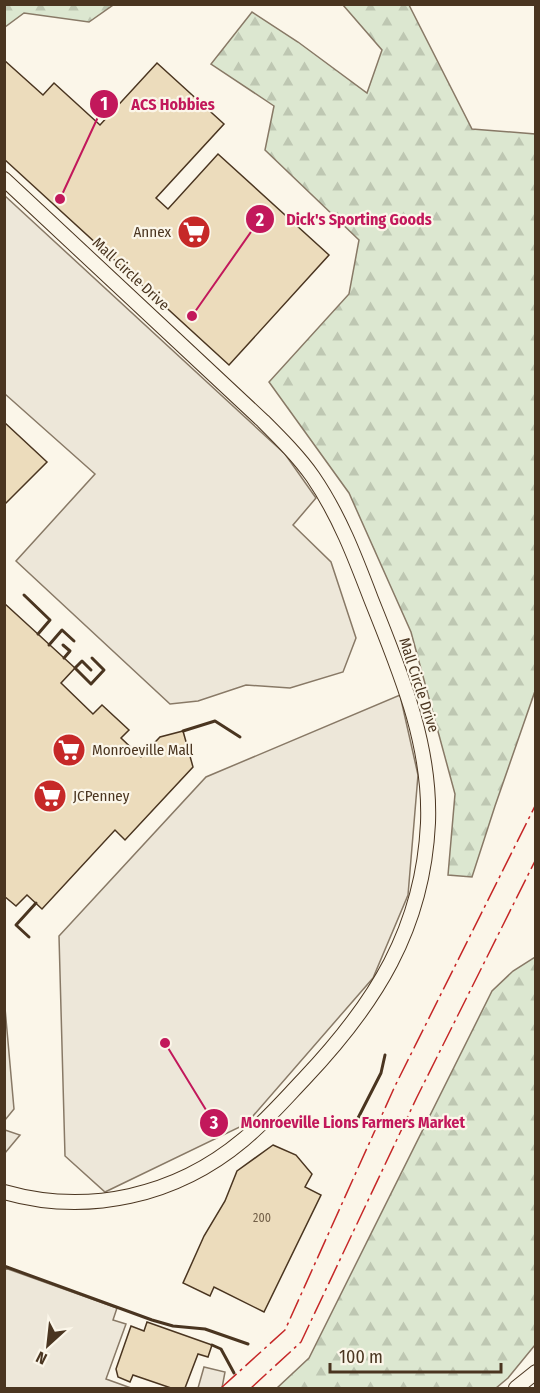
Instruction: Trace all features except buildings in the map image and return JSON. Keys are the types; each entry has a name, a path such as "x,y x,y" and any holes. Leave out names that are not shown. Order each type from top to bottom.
{"street":[{"name":"Mall Circle Drive","path":"4,180 259,417 285,443 313,477 344,531 404,683 423,752 428,804 422,873 411,915 387,971 371,999 345,1033 255,1130 224,1155 192,1175 138,1195 81,1203 32,1198 4,1192"},
{"path":"516,1389 536,1372"}],"green space":[{"path":"5,4 113,5 89,22 24,13 5,27"},
{"path":"343,5 409,5 472,129 535,134 535,691 472,877 448,875 455,794 411,632 349,493 269,382 349,294 359,240 265,150 274,106 211,64 252,12 298,42 367,93 382,50"},
{"path":"535,957 535,1345 508,1378 496,1388 277,1388 309,1358 492,991 513,971"}],"shaded area":[{"path":"4,195 285,454 316,498 293,525 331,562 356,638 343,672 290,688 246,685 198,701 170,704 16,561 95,474 5,394"},
{"path":"400,695 418,775 408,895 373,978 246,1124 105,1192 65,1156 59,936 206,777"},
{"path":"5,1008 14,1109 4,1120"},
{"path":"5,1130 20,1135 4,1153"},
{"path":"5,1268 117,1308 113,1320 126,1324 106,1379 131,1388 5,1388"},
{"path":"204,1367 225,1372 222,1388 198,1388"}],"wall":[{"path":"24,595 50,620 38,634"},
{"path":"49,645 62,630 74,641"},
{"path":"63,645 70,651 64,658"},
{"path":"91,670 82,661 75,668 91,684 104,670 92,658"},
{"path":"183,731 215,721 240,737"},
{"path":"29,937 16,925 36,903"},
{"path":"356,1122 381,1073 385,1055"},
{"path":"4,1266 152,1320 173,1326 205,1329 248,1344"},
{"path":"212,1345 221,1349 234,1373"}],"power":[{"path":"221,1388 285,1330 395,1086 536,804"},
{"path":"251,1388 301,1342 417,1097 536,859"}],"place":[{"name":"ACS Hobbies","path":"60,199"},
{"name":"Annex","path":"194,232"},
{"name":"Dick's Sporting Goods","path":"192,316"},
{"name":"Monroeville Mall","path":"69,750"},
{"name":"JCPenney","path":"50,796"},
{"name":"Monroeville Lions Farmers Market","path":"165,1043"}]}
